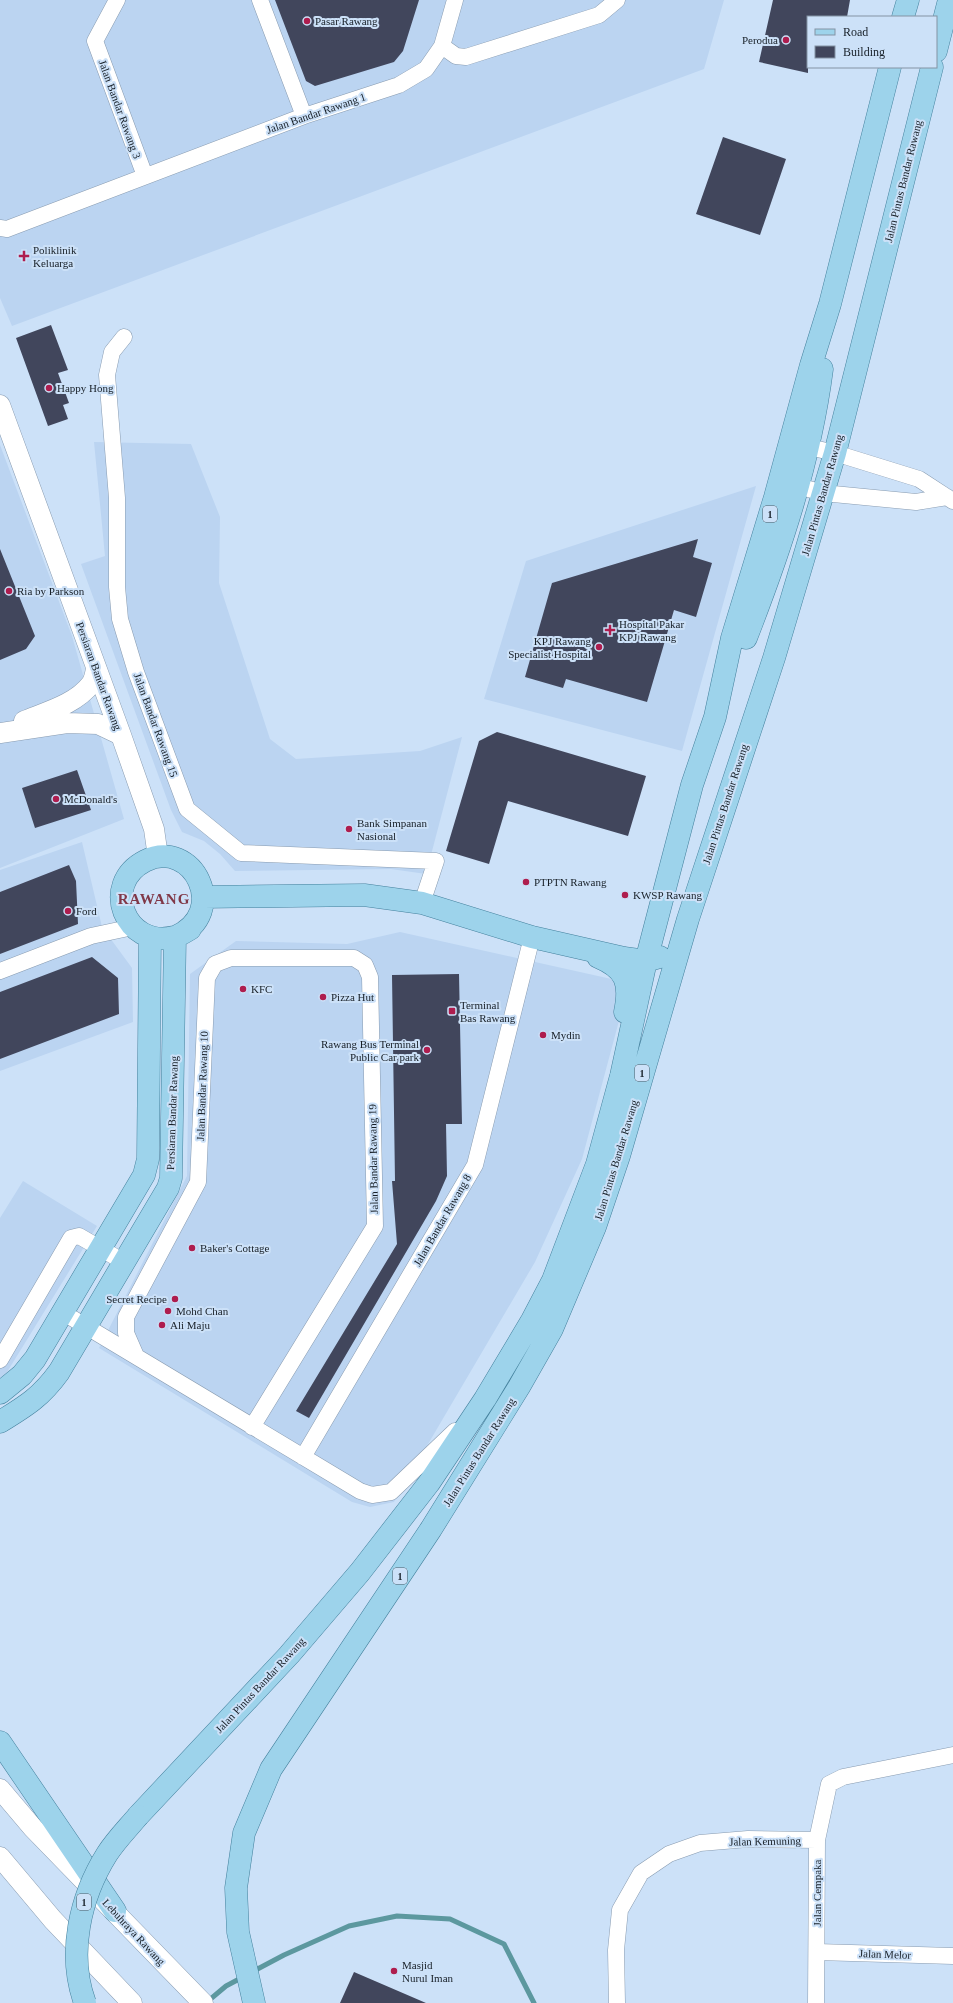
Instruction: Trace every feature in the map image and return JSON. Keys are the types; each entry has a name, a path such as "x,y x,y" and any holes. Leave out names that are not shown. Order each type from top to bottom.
{"main road":[{"path":"904,16 908,0"},
{"path":"937,47 949,0"},
{"name":"Jalan Pintas Bandar Rawang","path":"85,2003 77,1961 79,1924 86,1895 108,1854 138,1816 290,1655 360,1572 429,1483 485,1399 553,1280 598,1164 621,1076 646,960 692,785 715,717 732,638 775,497 811,365 830,304 890,68"},
{"name":"Jalan Pintas Bandar Rawang","path":"254,2003 238,1932 236,1888 244,1833 271,1769 431,1529 519,1387 552,1329 593,1234 616,1163 688,919 774,658 835,453 932,68"},
{"path":"715,717 767,585 809,447 816,412 830,304"},
{"path":"158,857 179,860 190,868 198,877 204,897 198,919 182,933 163,939 142,932 126,916 121,905 123,886 135,867 146,860 158,857"},
{"path":"204,897 364,895 422,903 532,937 624,958 646,960 662,956 688,919"},
{"name":"Persiaran Bandar Rawang","path":"0,1393 22,1375 35,1359 144,1175 148,1159 142,932"},
{"name":"Persiaran Bandar Rawang","path":"0,1422 31,1403 46,1389 59,1372 168,1188 171,1178 182,933"},
{"path":"576,948 614,964 624,977 627,988 624,1015 594,1138 587,1191"},
{"path":"0,1742 115,1911"}],"street":[{"name":"Jalan Bandar Rawang 3","path":"117,0 95,41 145,176"},
{"path":"260,0 304,116"},
{"name":"Jalan Bandar Rawang 1","path":"0,228 7,229 304,116 399,85 426,69 442,46 455,0"},
{"path":"442,46 456,56 466,57 599,15 617,0"},
{"name":"Jalan Bandar Rawang 15","path":"124,337 112,352 108,375 117,498 117,587 120,619 136,672 187,809 241,853 436,861 422,903"},
{"name":"Persiaran Bandar Rawang","path":"0,406 121,734 154,830 158,857"},
{"path":"809,447 835,453 919,480 950,499"},
{"path":"798,486 823,493 916,502 950,499"},
{"path":"0,732 66,704 81,694 92,683 96,669"},
{"path":"0,732 67,723 98,724 121,734"},
{"path":"0,971 91,936 142,932"},
{"name":"Jalan Bandar Rawang 8","path":"303,1457 475,1165 532,937"},
{"name":"Jalan Bandar Rawang 10","path":"136,1356 126,1333 126,1317 198,1182 207,978 215,964 231,958 354,958 365,965 370,977"},
{"name":"Jalan Bandar Rawang 19","path":"252,1427 375,1226 370,977"},
{"path":"0,1360 71,1238 78,1236 100,1247 124,1262"},
{"path":"62,1312 360,1491 372,1495 391,1492 434,1453 485,1399"},
{"name":"Jalan Cempaka","path":"816,2003 818,1952 817,1840 829,1784 843,1777 953,1755"},
{"name":"Lebuhraya Rawang","path":"0,1789 33,1828 203,2003"},
{"name":"Jalan Kemuning","path":"617,2003 616,1950 620,1910 641,1873 669,1854 700,1844 748,1839 817,1840"},
{"path":"0,1857 53,1920 132,2003"},
{"name":"Jalan Melor","path":"818,1952 953,1956"}],"shaded area":[{"path":"0,0 724,0 704,69 12,326 0,298"},
{"path":"94,442 191,444 220,517 219,583 270,739 296,759 420,751 462,737 426,874 391,869 235,871 220,854 204,841 182,832 171,810 81,564 105,556"},
{"path":"0,445 72,636 124,819 0,868"},
{"name":"Hospital Pakar KPJ Rawang","path":"756,486 682,751 484,699 526,561"},
{"path":"82,842 102,927 132,968 133,1022 0,1071 0,870"},
{"path":"400,932 616,980 620,1017 582,1159 535,1262 394,1502 370,1507 352,1502 99,1348 187,1176 190,974 236,941 347,944"},
{"path":"23,1181 97,1226 4,1377 0,1379 0,1218"}],"building":[{"path":"275,0 419,0 403,51 394,62 315,86 306,81"},
{"name":"Perodua","path":"773,0 850,0 847,16 807,16 808,73 759,62"},
{"path":"723,137 786,159 760,235 696,214"},
{"name":"Happy Hong","path":"51,325 68,370 58,373 69,403 63,405 68,419 48,426 16,338"},
{"name":"KPJ Rawang Specialist Hospital","path":"698,539 693,557 712,563 696,617 674,610 647,702 566,679 563,688 525,677 552,583"},
{"name":"Ria by Parkson","path":"0,549 35,636 26,649 0,660"},
{"path":"497,732 646,776 628,836 508,801 489,864 446,851 479,741"},
{"name":"McDonald's","path":"77,770 91,810 35,828 22,788"},
{"path":"69,865 76,881 78,924 0,954 0,892"},
{"path":"92,957 118,978 119,1014 0,1059 0,992"},
{"name":"Rawang Bus Terminal Public Car park","path":"459,974 462,1124 446,1124 447,1176 436,1201 309,1418 296,1411 397,1244 392,1181 395,1181 392,975"},
{"path":"354,1972 426,2003 340,2003"}],"waterway":[{"path":"252,1972 284,1955 349,1926 397,1916 450,1919 504,1944 534,2003"},
{"path":"207,2002 226,1986 243,1977"}],"place":[{"name":"Pasar Rawang","path":"307,21"},
{"name":"Perodua","path":"786,40"},
{"name":"Poliklinik Keluarga","path":"24,256"},
{"name":"Happy Hong","path":"49,388"},
{"name":"Ria by Parkson","path":"9,591"},
{"name":"Hospital Pakar KPJ Rawang","path":"610,630"},
{"name":"KPJ Rawang Specialist Hospital","path":"599,647"},
{"name":"McDonald's","path":"56,799"},
{"name":"Bank Simpanan Nasional","path":"349,829"},
{"name":"PTPTN Rawang","path":"526,882"},
{"name":"KWSP Rawang","path":"625,895"},
{"name":"Ford","path":"68,911"},
{"name":"KFC","path":"243,989"},
{"name":"Pizza Hut","path":"323,997"},
{"name":"Terminal Bas Rawang","path":"452,1011"},
{"name":"Mydin","path":"543,1035"},
{"name":"Rawang Bus Terminal Public Car park","path":"427,1050"},
{"name":"Baker's Cottage","path":"192,1248"},
{"name":"Secret Recipe","path":"175,1299"},
{"name":"Mohd Chan","path":"168,1311"},
{"name":"Ali Maju","path":"162,1325"},
{"name":"Masjid Nurul Iman","path":"394,1971"}],"district":[{"name":"RAWANG","path":"154,899"}]}
